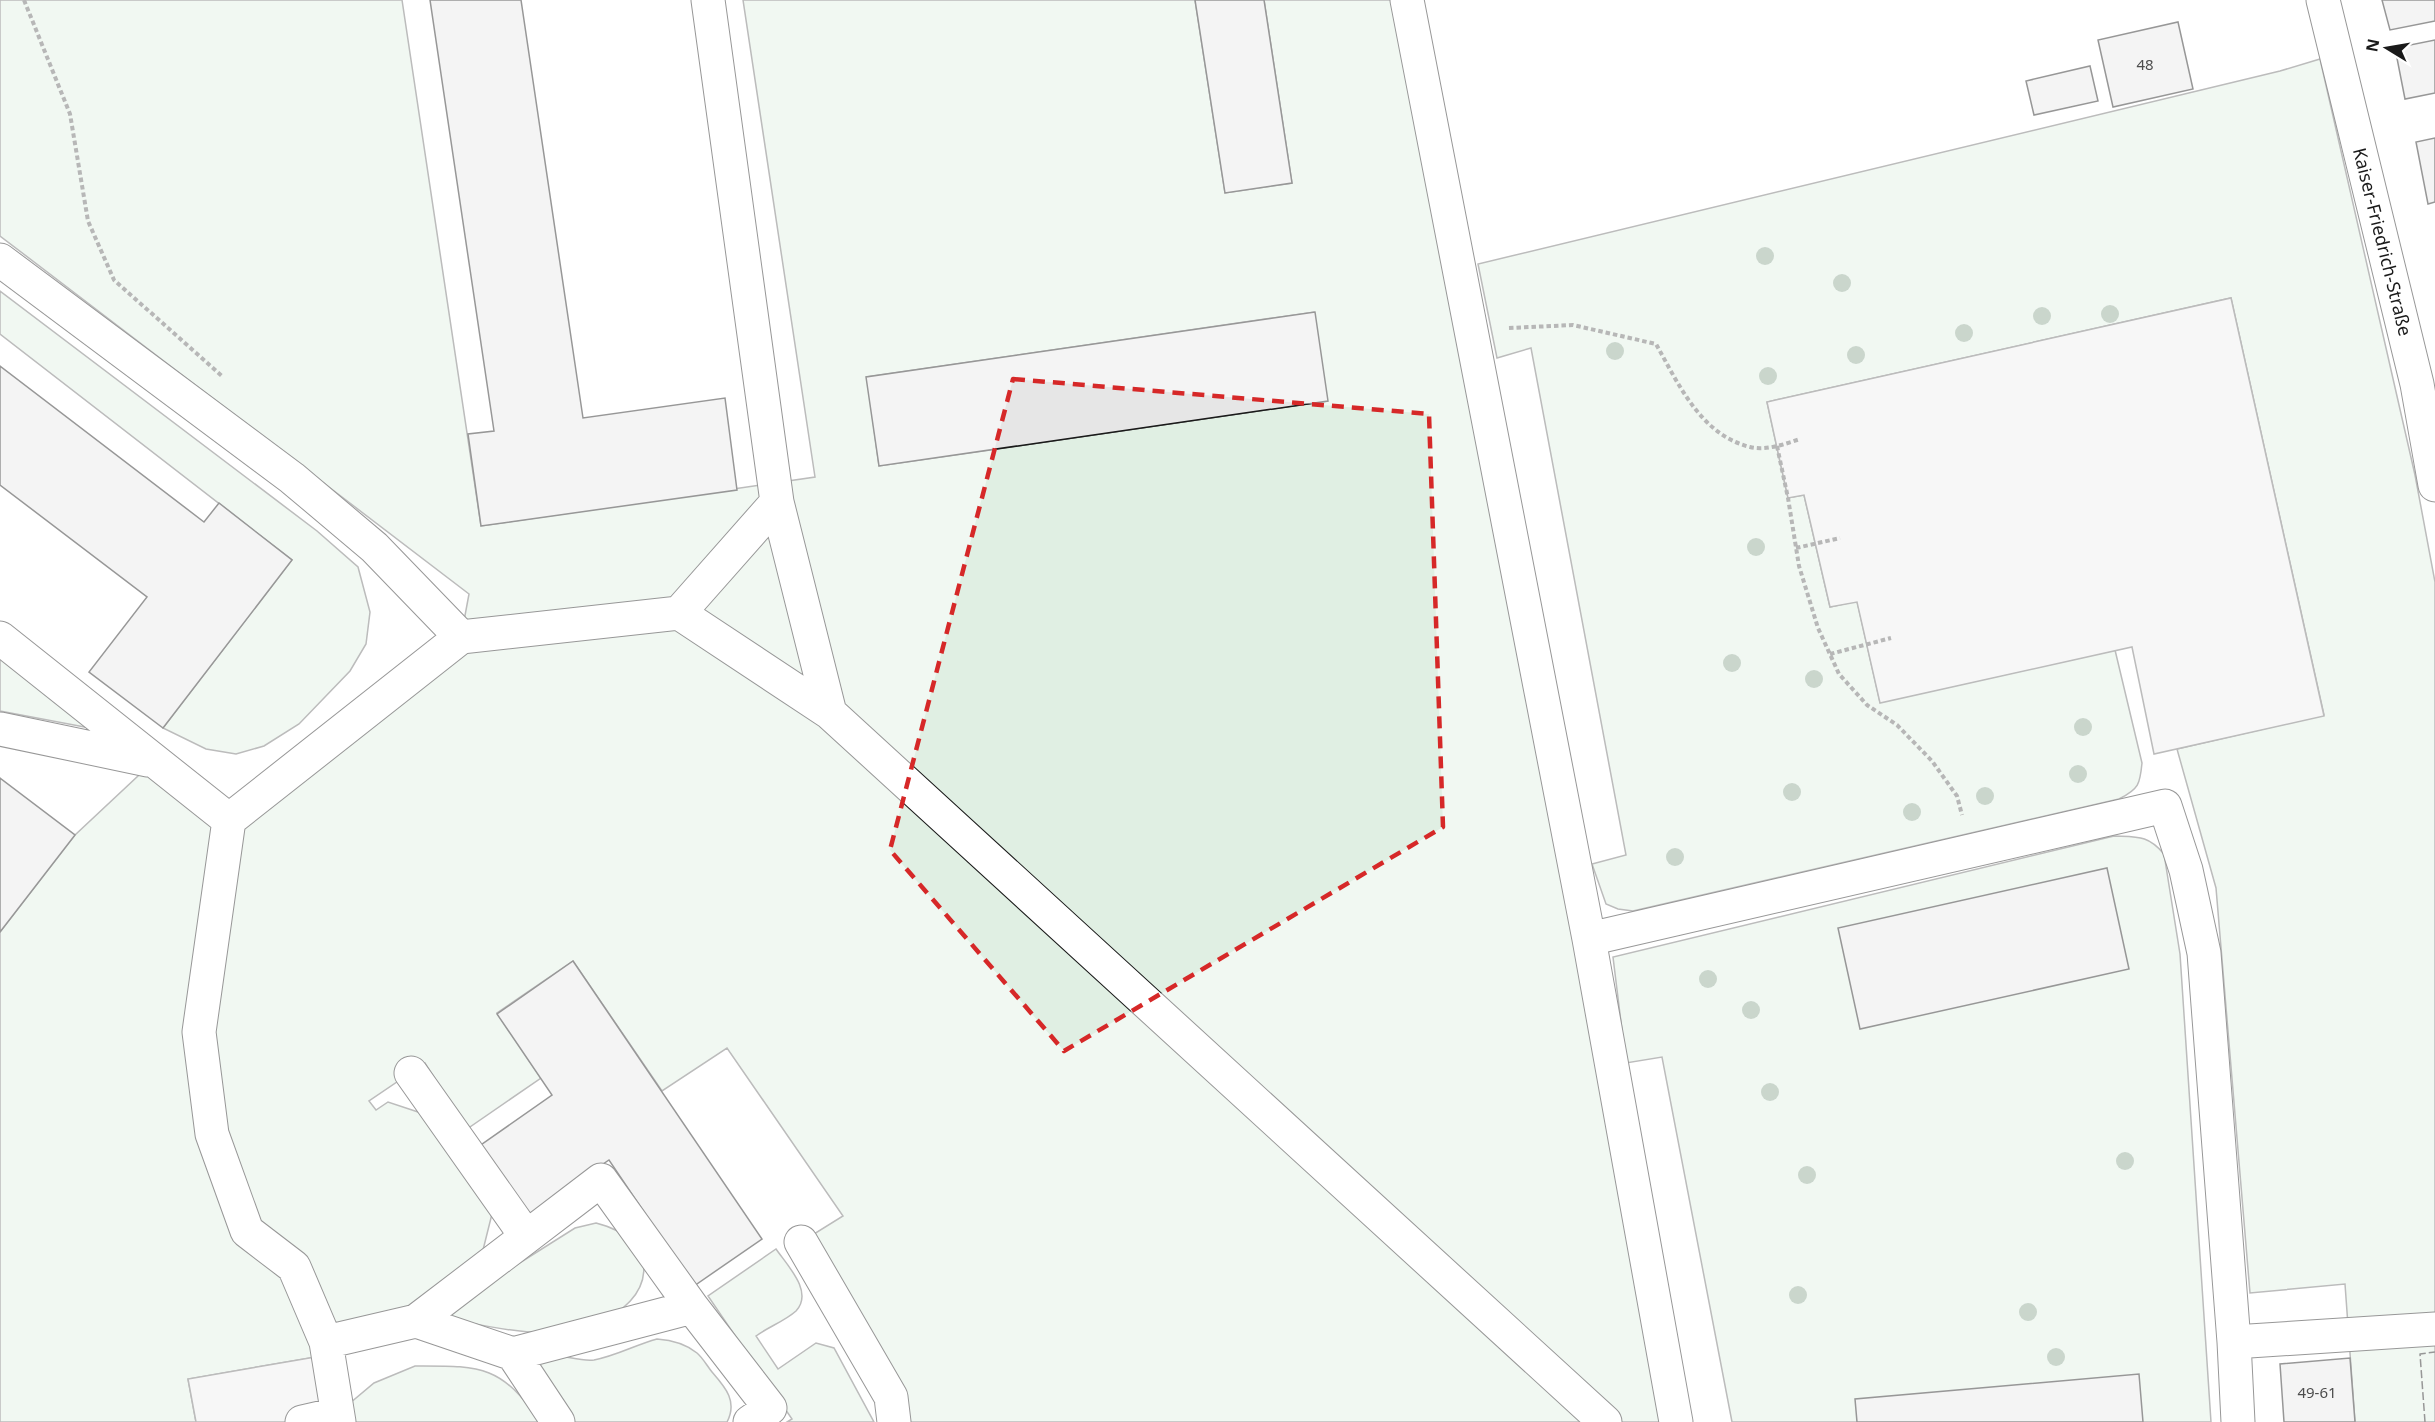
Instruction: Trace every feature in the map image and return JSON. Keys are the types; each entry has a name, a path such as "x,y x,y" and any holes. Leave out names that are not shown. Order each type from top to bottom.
{"street":[{"path":"708,0 777,502 830,713"},
{"path":"1407,0 1589,939 1677,1422"},
{"name":"Kaiser-Friedrich-Straße","path":"2324,0 2416,384 2435,485"},
{"path":"0,261 292,478 374,547 461,637"},
{"path":"679,613 777,502"},
{"path":"302,1422 338,1418 326,1342 294,1267 247,1232 212,1134 199,1032 230,820 461,637 679,613 830,713 1605,1422"},
{"path":"0,638 230,820"},
{"path":"0,729 154,761"},
{"path":"1589,939 2165,806 2186,870 2204,953 2238,1422"},
{"path":"411,1073 526,1236"},
{"path":"326,1342 416,1321 601,1180 692,1307 771,1408 750,1422"},
{"path":"801,1242 891,1397 894,1422"},
{"path":"416,1321 513,1354 692,1307"},
{"path":"2234,1342 2435,1329"},
{"path":"513,1354 558,1422"}],"path":[{"path":"24,0 70,114 88,221 114,280 225,378"},
{"path":"1472,331 1573,325 1656,344 1696,411 1719,435 1751,448 1777,446 1800,439"},
{"path":"1777,446 1798,566 1818,628 1839,674 1867,705 1897,725 1932,761 1957,796 1971,851"},
{"path":"1796,548 1840,538"},
{"path":"1830,654 1891,638"}],"highlighted area":[{"path":"1013,379 1429,414 1443,827 1064,1051 890,850"}],"green space":[{"path":"0,0 402,0 481,526 815,477 743,0 1195,0 1225,193 1292,183 1264,0 1407,0 1676,1422 894,1422 801,1242 843,1216 727,1048 662,1091 573,961 497,1013 541,1078 467,1129 425,1063 369,1101 376,1110 388,1102 430,1116 493,1210 480,1262 484,1269 327,1355 188,1379 196,1422 0,1422 0,932 75,835 154,761 230,820 461,637 469,594 0,236","holes":["1314,312 1327,401 879,466 867,377"]},
{"path":"2320,59 2415,475 2435,582 2435,1422 2355,1422 2345,1284 2250,1293 2216,888 2177,749 2324,715 2231,298 1767,402 1788,498 1804,495 1830,607 1857,601 1880,702 2115,650 2142,763 2135,789 2119,799 1633,911 1618,909 1606,904 1592,864 1626,855 1531,348 1497,358 1478,264 2280,71"},
{"path":"0,291 317,531 358,567 370,612 366,644 350,671 299,724 264,746 236,754 206,749 163,728 292,560 0,334"},
{"path":"0,658 95,729 0,711"},
{"path":"2114,836 2142,838 2153,843 2164,854 2180,954 2211,1422 1732,1422 1662,1057 1626,1063 1613,957"},
{"path":"596,1223 618,1231 633,1243 642,1257 644,1272 640,1287 630,1301 615,1314 594,1324 557,1332 501,1329 446,1318 445,1310 575,1228"},
{"path":"776,1249 797,1279 802,1296 801,1304 792,1315 756,1336 778,1369 816,1343 834,1348 874,1422 787,1422 792,1419 708,1296"},
{"path":"657,1339 683,1345 701,1357 721,1383 731,1401 727,1422 574,1422 538,1369 538,1362 550,1356 594,1360"},
{"path":"415,1366 473,1368 487,1372 513,1389 540,1422 339,1422 337,1414 374,1383"}],"shaded area":[{"path":"2231,298 2324,716 2154,754 2132,647 1880,703 1857,602 1830,607 1804,495 1788,498 1767,402"},
{"path":"327,1355 339,1422 196,1422 188,1379"}],"building":[{"path":"430,0 521,0 583,418 725,398 737,490 481,526 468,434 494,431"},
{"path":"1195,0 1264,0 1292,183 1225,193"},
{"path":"2382,0 2435,0 2435,21 2390,30"},
{"path":"2178,22 2193,89 2113,107 2098,40"},
{"path":"2435,40 2435,93 2405,99 2395,48"},
{"path":"2090,66 2098,101 2034,115 2026,81"},
{"path":"2435,138 2435,202 2428,204 2416,142"},
{"path":"1315,312 1328,401 879,466 866,377"},
{"path":"0,366 204,522 219,503 292,560 163,728 89,672 147,597 0,485"},
{"path":"0,778 75,835 0,932"},
{"path":"2107,868 2129,969 1860,1029 1838,928"},
{"path":"573,961 762,1239 694,1286 609,1160 525,1217 478,1147 552,1095 497,1014"},
{"path":"2350,1358 2355,1422 2284,1422 2280,1364"},
{"path":"2139,1374 2143,1422 1857,1422 1855,1399"}],"fence":[{"path":"2425,1422 2420,1354 2435,1352"}]}
